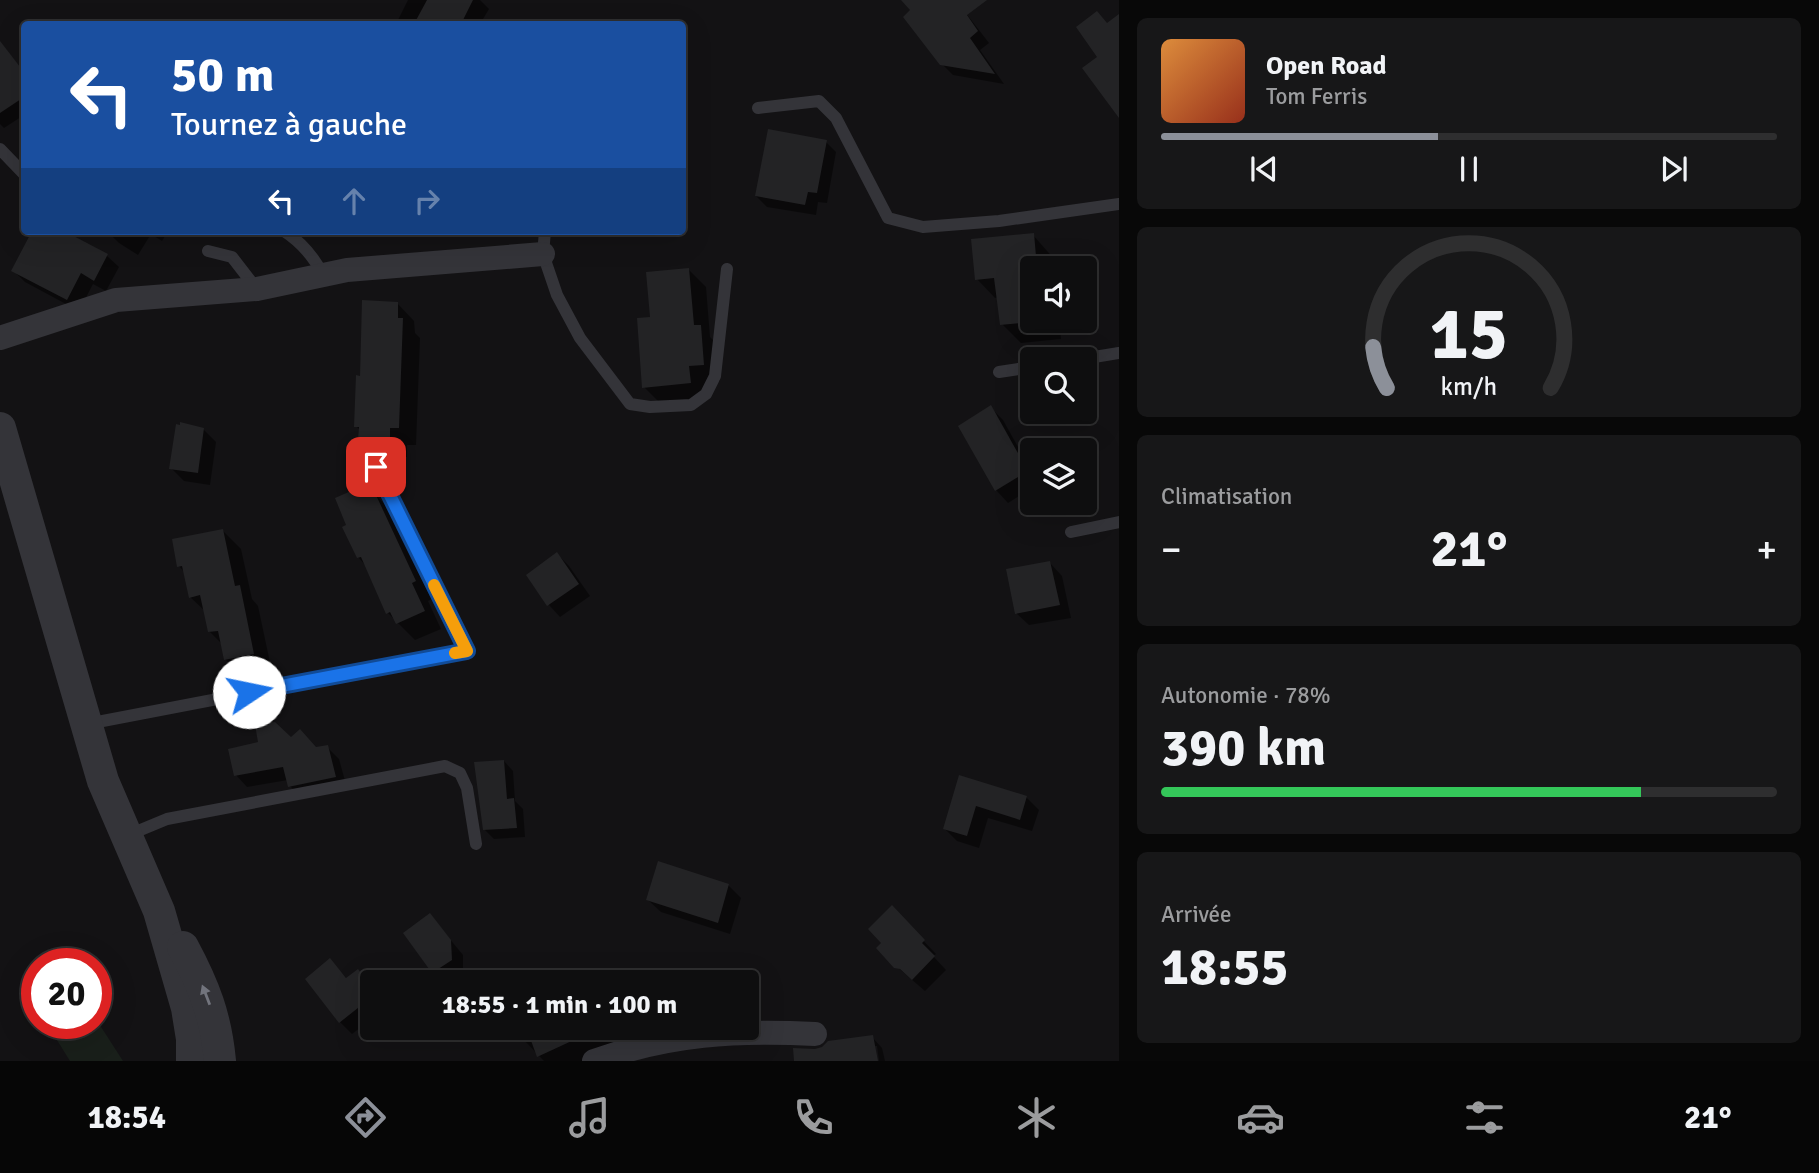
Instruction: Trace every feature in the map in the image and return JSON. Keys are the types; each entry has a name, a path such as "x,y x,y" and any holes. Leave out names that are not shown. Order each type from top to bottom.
{"street":[{"path":"0,338 116,300 257,289 347,270 544,242"},
{"path":"0,428 103,781 159,911 187,1008 192,1061"},
{"path":"159,911 180,941 209,999 220,1061"},
{"path":"594,1061 639,1046 715,1033 755,1031 815,1034"}],"lane":[{"path":"758,108 819,101 836,118 888,218 923,227 1119,204"},
{"path":"0,149 21,171"},
{"path":"290,235 315,260 323,275"},
{"path":"544,242 557,295 580,338 630,404 650,407 691,405 706,394 715,376 727,269"},
{"path":"208,251 232,257 257,289"},
{"path":"1097,357 1119,353"},
{"path":"999,372 1020,369"},
{"path":"86,724 467,651 376,467"},
{"path":"1071,532 1119,522"},
{"path":"125,836 167,819 445,766 460,773 467,788 476,844"}],"shaded area":[{"path":"56,1039 109,1039 123,1061 70,1061"}],"building":[{"path":"427,0 473,0 462,21 416,21"},
{"path":"901,0 987,0 967,15 978,31 970,38 995,74 940,65 903,17 910,10"},
{"path":"1097,11 1107,23 1119,14 1119,118 1082,68 1097,57 1076,27"},
{"path":"0,41 21,68 21,99 0,113"},
{"path":"768,129 827,140 817,193 808,192 805,205 755,196"},
{"path":"1034,233 1036,256 1020,256 1020,323 1000,325 994,278 975,280 971,239"},
{"path":"30,235 72,235 108,254 94,281 81,273 67,300 11,271"},
{"path":"689,268 694,325 701,325 704,365 689,366 691,383 642,388 637,318 650,317 646,272"},
{"path":"362,300 398,302 398,318 403,318 399,428 390,428 390,440 358,440 359,427 354,427 356,375 360,376"},
{"path":"991,405 1020,457 1020,476 995,491 958,426"},
{"path":"180,422 204,428 198,473 169,469 176,424 180,425"},
{"path":"367,484 372,496 376,495 416,581 412,583 425,611 396,624 390,612 386,614 361,557 357,558 342,527 346,525 335,498"},
{"path":"223,529 235,586 240,585 254,654 224,660 218,631 208,632 200,595 189,598 182,566 177,567 172,539"},
{"path":"557,552 579,584 547,606 526,575"},
{"path":"1050,561 1060,605 1015,614 1006,569"},
{"path":"275,722 291,737 300,729 316,747 328,745 336,777 288,787 283,767 234,776 228,749 258,742 255,725"},
{"path":"504,760 507,799 514,798 517,828 483,830 474,762"},
{"path":"959,775 1027,796 1020,820 976,806 967,836 943,829"},
{"path":"658,861 729,884 718,923 646,900"},
{"path":"892,905 925,940 922,943 935,956 912,980 900,969 894,968 876,948 881,943 868,929"},
{"path":"430,913 451,940 452,960 437,970 430,970 403,933"},
{"path":"330,958 346,978 358,969 360,1006 339,1023 305,979"},
{"path":"873,1035 878,1061 794,1061 793,1048 815,1049 828,1041"},
{"path":"531,1040 574,1040 537,1057"}],"slow traffic":[{"path":"434,585 467,651 455,653"}],"route":[{"path":"249,692 467,651 376,467"}]}
